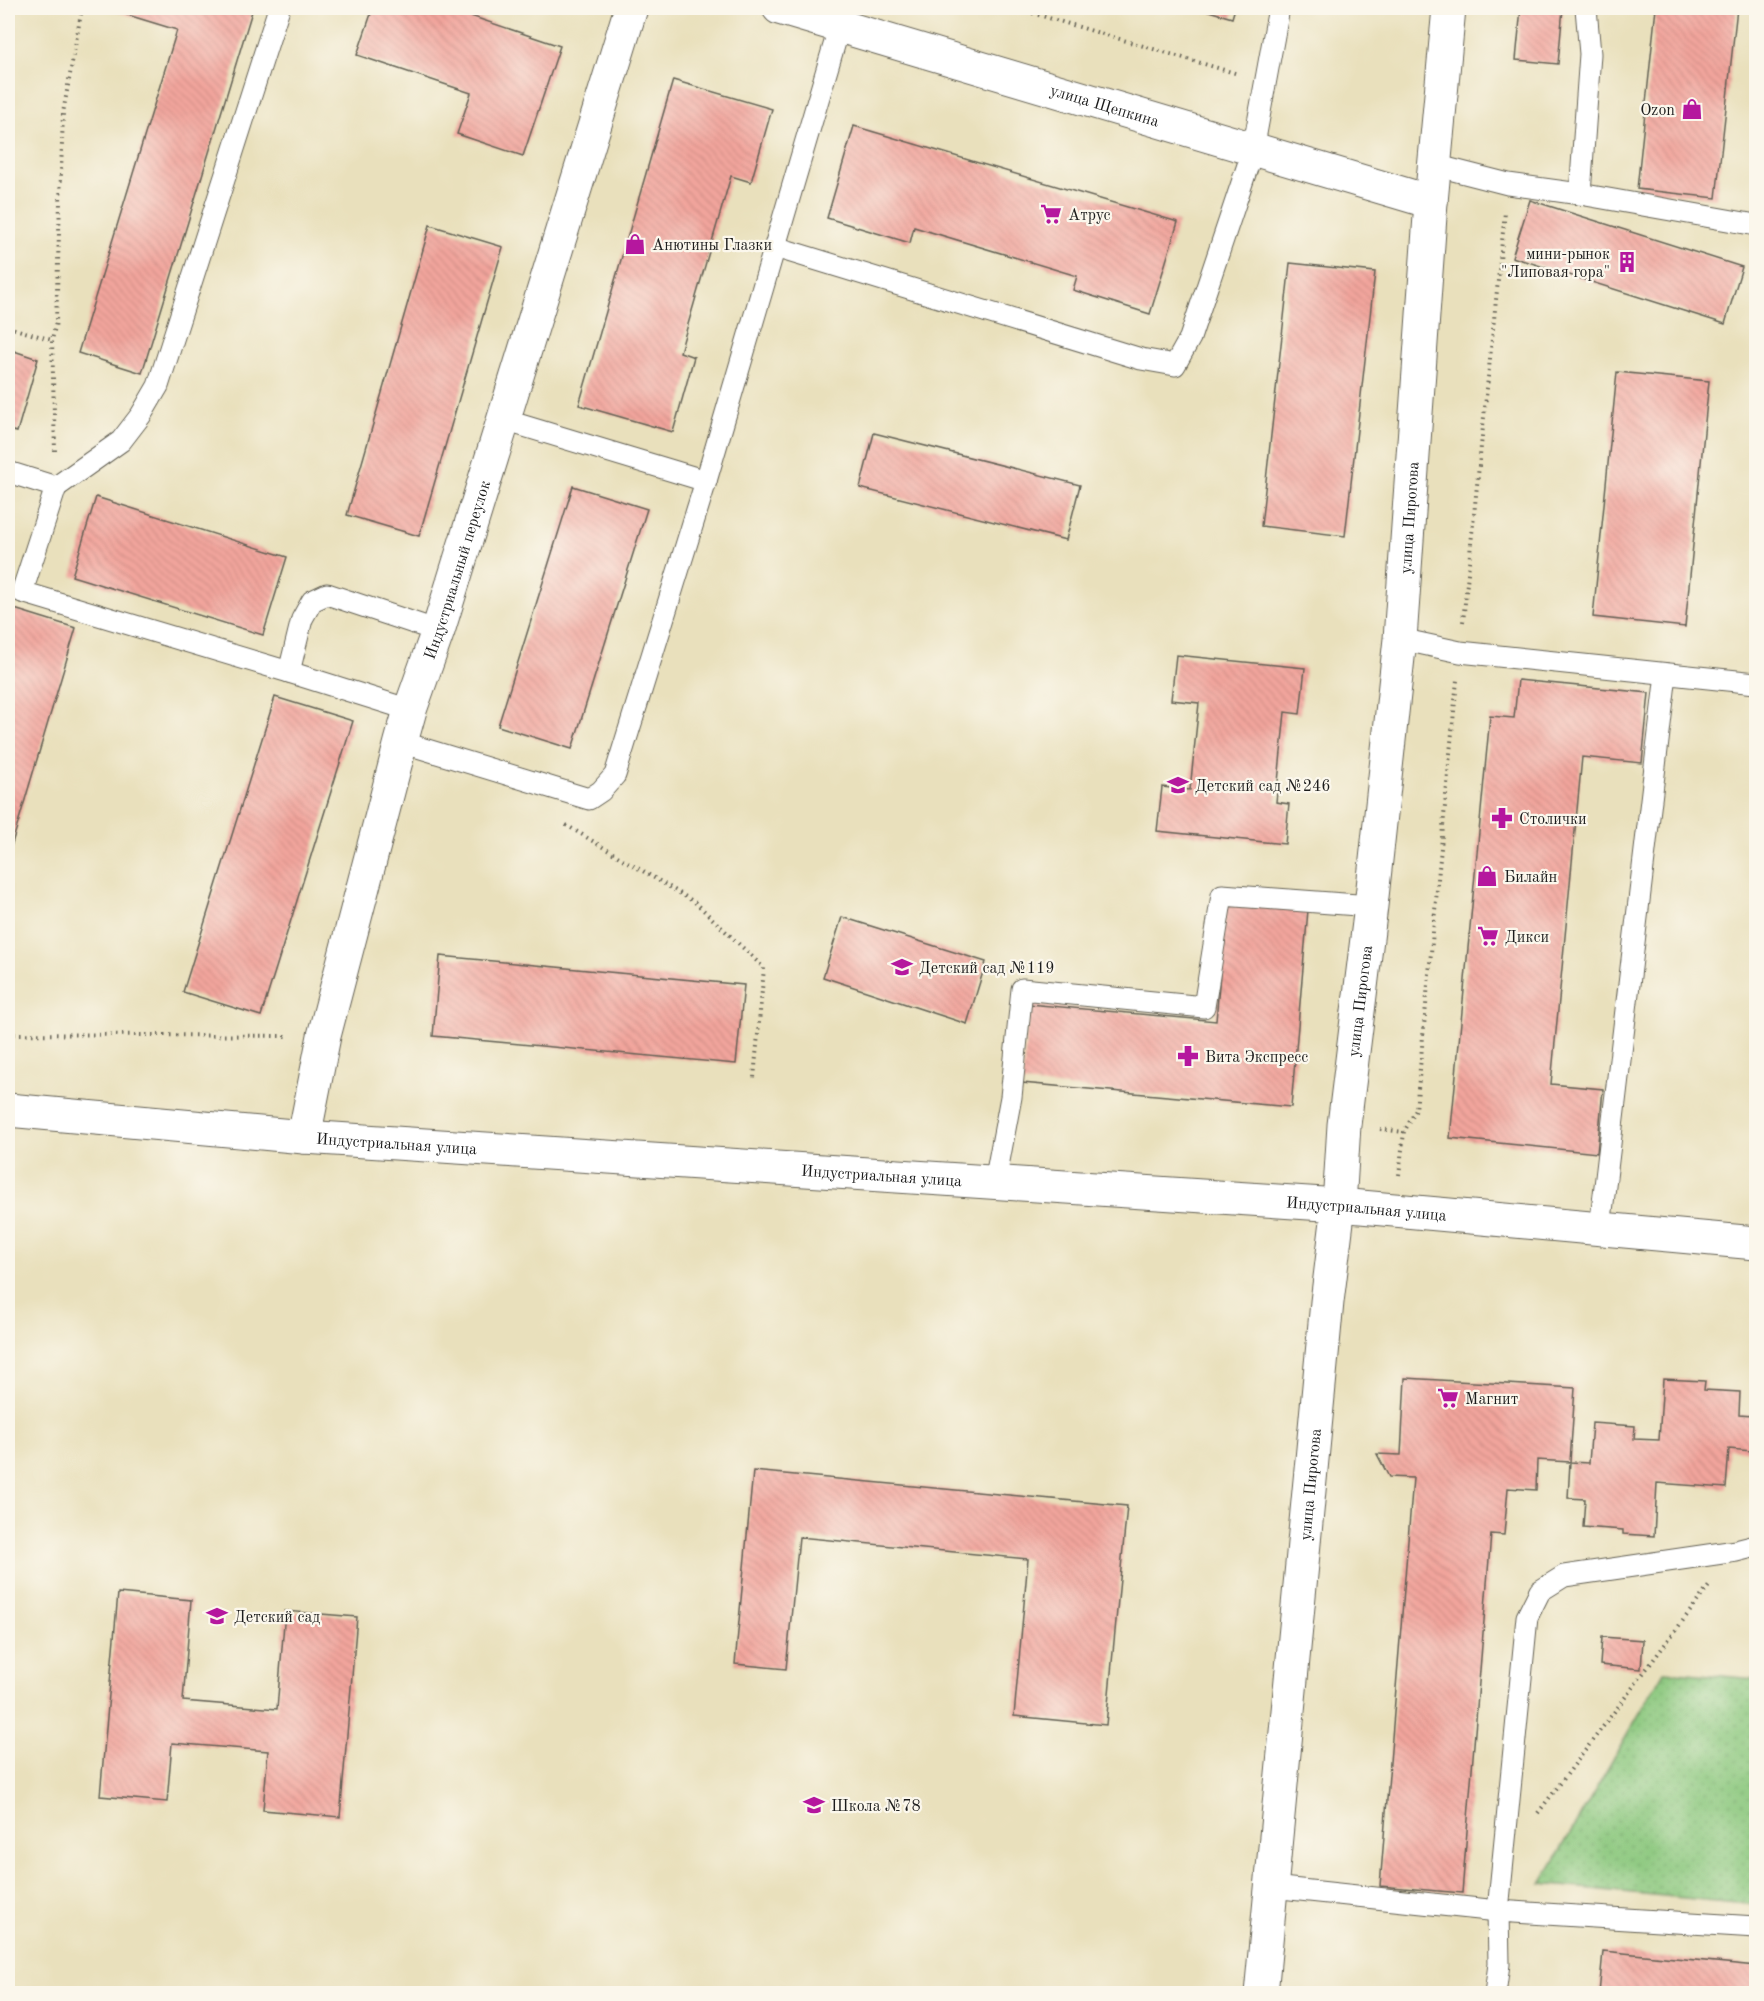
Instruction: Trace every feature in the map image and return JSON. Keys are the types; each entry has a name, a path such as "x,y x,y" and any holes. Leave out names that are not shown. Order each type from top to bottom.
{"street":[{"name":"Индустриальный переулок","path":"304,1137 324,1036 410,710 438,631 631,8"},
{"name":"улица Щепкина","path":"779,8 842,17 1253,150 1431,202"},
{"name":"улица Пирогова","path":"1261,1994 1326,1314 1339,1204 1344,1125 1400,639 1431,202 1449,8"},
{"name":"Индустриальная улица","path":"8,1110 304,1137 1339,1204 1756,1243"}],"lane":[{"path":"279,8 158,386 141,415 121,441 56,487 15,590 410,710"},
{"path":"775,247 1141,359 1175,365 1190,338 1253,150 1278,8"},
{"path":"1580,194 1590,54 1586,8"},
{"path":"401,742 589,799 601,791 615,775 706,481 842,17"},
{"path":"1434,165 1508,184 1580,194 1756,225"},
{"path":"504,420 706,481"},
{"path":"8,472 56,487"},
{"path":"289,672 303,619 312,601 327,594 438,631"},
{"path":"1400,639 1460,652 1666,674 1756,683 1756,675"},
{"path":"1600,1228 1666,674"},
{"path":"995,1182 1011,1097 1022,989 1204,1007 1222,895 1371,906"},
{"path":"1495,1994 1499,1964 1498,1911 1527,1617 1540,1591 1564,1576 1736,1551 1756,1546"},
{"path":"1272,1887 1498,1911 1756,1927"}],"path":[{"path":"56,487 52,340 56,322 63,113 82,8"},
{"path":"1015,8 1265,81"},
{"path":"8,327 52,340"},
{"path":"556,819 696,903 764,968 754,1078"},
{"path":"8,1034 324,1036"},
{"path":"1373,1129 1404,1132"},
{"path":"1504,1859 1736,1551"}],"green space":[{"path":"1664,1671 1756,1679 1756,1905 1541,1884"}],"building":[{"path":"105,8 253,8 142,373 78,353 177,30"},
{"path":"373,8 447,8 560,46 523,156 457,134 471,93 357,55"},
{"path":"1199,8 1235,8 1232,18"},
{"path":"1521,8 1563,8 1558,64 1516,60"},
{"path":"1656,8 1737,8 1716,198 1637,189"},
{"path":"673,80 772,109 751,182 731,176 680,352 694,357 673,432 579,405"},
{"path":"854,126 1178,222 1150,314 1073,290 1077,276 914,227 910,243 827,218"},
{"name":"мини-рынок \"Липовая гора\"","path":"1530,200 1742,267 1725,324 1512,257"},
{"path":"430,225 503,247 419,536 347,515"},
{"path":"1290,263 1375,272 1345,536 1261,526"},
{"path":"8,349 38,359 17,432 8,430"},
{"path":"1617,372 1709,381 1685,627 1593,617"},
{"path":"874,433 1080,485 1066,540 860,488"},
{"path":"573,486 647,509 572,749 498,726"},
{"path":"96,497 287,557 263,635 72,576"},
{"path":"8,607 76,628 8,857"},
{"path":"1176,655 1305,668 1300,714 1285,712 1276,802 1289,804 1285,844 1157,831 1162,787 1190,790 1199,703 1171,700"},
{"path":"1518,680 1649,693 1642,763 1582,757 1551,1084 1603,1089 1597,1153 1450,1138 1490,716 1514,718"},
{"path":"275,697 353,721 261,1016 183,992"},
{"path":"1226,902 1308,910 1291,1107 1022,1083 1029,1004 1216,1021"},
{"path":"842,917 986,962 967,1024 823,977"},
{"path":"440,956 744,985 736,1064 433,1036"},
{"path":"1405,1378 1575,1388 1570,1462 1537,1460 1536,1490 1508,1488 1504,1535 1491,1534 1462,1893 1380,1886 1413,1478 1389,1477 1377,1454 1401,1455"},
{"path":"1663,1379 1705,1381 1704,1390 1740,1392 1739,1415 1753,1416 1752,1451 1729,1449 1726,1488 1657,1483 1654,1536 1623,1534 1623,1530 1583,1527 1585,1499 1568,1498 1570,1462 1589,1463 1592,1423 1635,1426 1634,1439 1659,1440"},
{"path":"753,1471 1127,1506 1106,1725 1014,1716 1028,1559 799,1537 786,1669 735,1664"},
{"path":"118,1593 191,1600 183,1701 277,1709 285,1611 357,1617 340,1817 263,1810 268,1751 172,1743 167,1802 100,1796"},
{"path":"1602,1637 1643,1640 1641,1669 1600,1665"},
{"path":"1603,1951 1756,1966 1756,1994 1599,1994"}],"place":[{"name":"Ozon","path":"1692,109"},
{"name":"Атрус","path":"1051,214"},
{"name":"Анютины Глазки","path":"635,244"},
{"name":"мини-рынок \"Липовая гора\"","path":"1627,262"},
{"name":"Детский сад №246","path":"1178,785"},
{"name":"Столички","path":"1502,818"},
{"name":"Билайн","path":"1487,876"},
{"name":"Дикси","path":"1488,936"},
{"name":"Детский сад №119","path":"902,967"},
{"name":"Вита Экспресс","path":"1188,1056"},
{"name":"Магнит","path":"1448,1398"},
{"name":"Детский сад","path":"217,1616"},
{"name":"Школа №78","path":"814,1805"}]}
